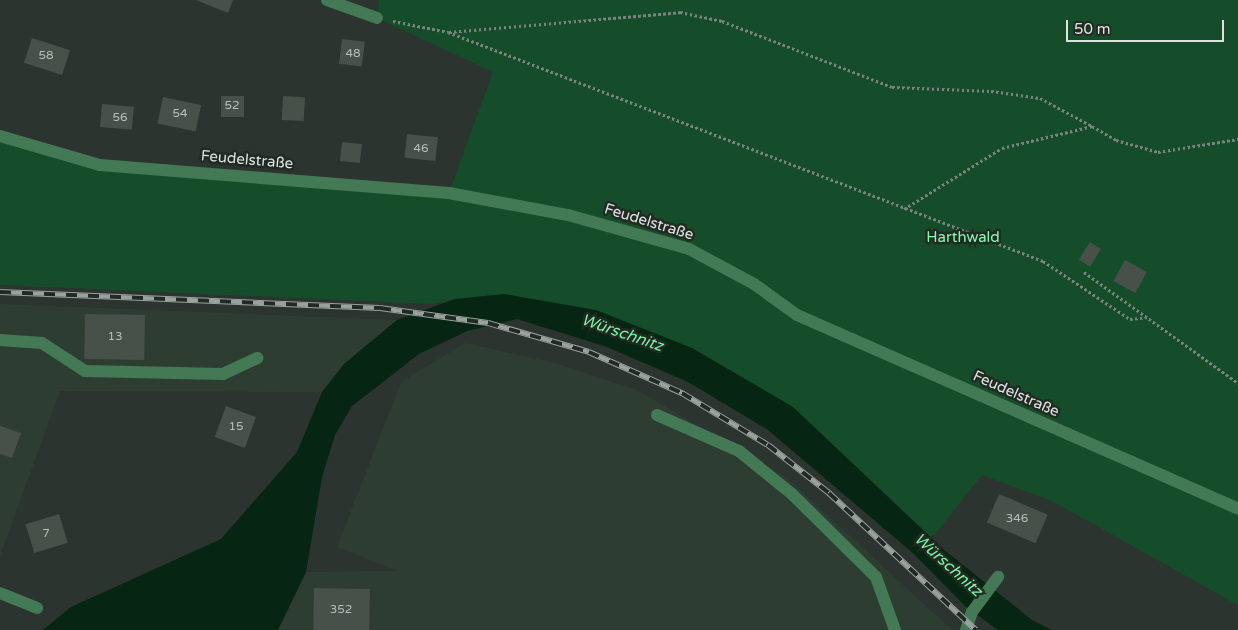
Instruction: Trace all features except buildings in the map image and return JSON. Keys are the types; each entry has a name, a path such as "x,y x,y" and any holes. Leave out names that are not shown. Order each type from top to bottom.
{"street":[{"path":"327,0 377,18"},
{"name":"Feudelstraße","path":"0,136 100,164 449,193 568,215 689,249 754,284 797,315 1238,509"},
{"path":"0,340 42,343 85,371 223,374 258,358"},
{"path":"657,415 740,451 792,494 876,577 895,630"},
{"path":"966,630 972,612 998,577"},
{"path":"0,593 37,608"}],"path":[{"path":"448,32 680,12 722,21 892,87 991,91 1040,98 1116,140 1158,152 1238,140"},
{"path":"377,18 448,32 903,209 1043,261 1130,319 1148,317"},
{"path":"903,209 1002,148 1092,126"},
{"path":"1084,272 1238,383"}],"shaded area":[{"path":"0,304 397,320 344,364 322,392 60,391 0,556"},
{"path":"465,343 555,363 637,390 787,478 952,630 278,630 306,572 398,571 337,547 401,382"}],"green space":[{"name":"Harthwald","path":"379,0 1238,0 1238,605 1052,501 982,475 932,538 793,407 692,348 455,299 434,304 0,285 0,136 100,165 449,193 493,72 377,18"}],"water":[{"name":"Würschnitz","path":"504,294 596,310 692,348 793,407 943,549 1032,620 1052,630 998,630 965,606 914,554 768,430 688,382 607,347 517,319 467,331 419,354 352,406 335,435 322,477 306,572 278,630 43,630 71,607 221,539 297,452 322,392 344,364 397,320 455,299"}],"railway":[{"path":"0,292 380,308 488,323 589,352 682,393 768,445 829,493 976,630"}]}
